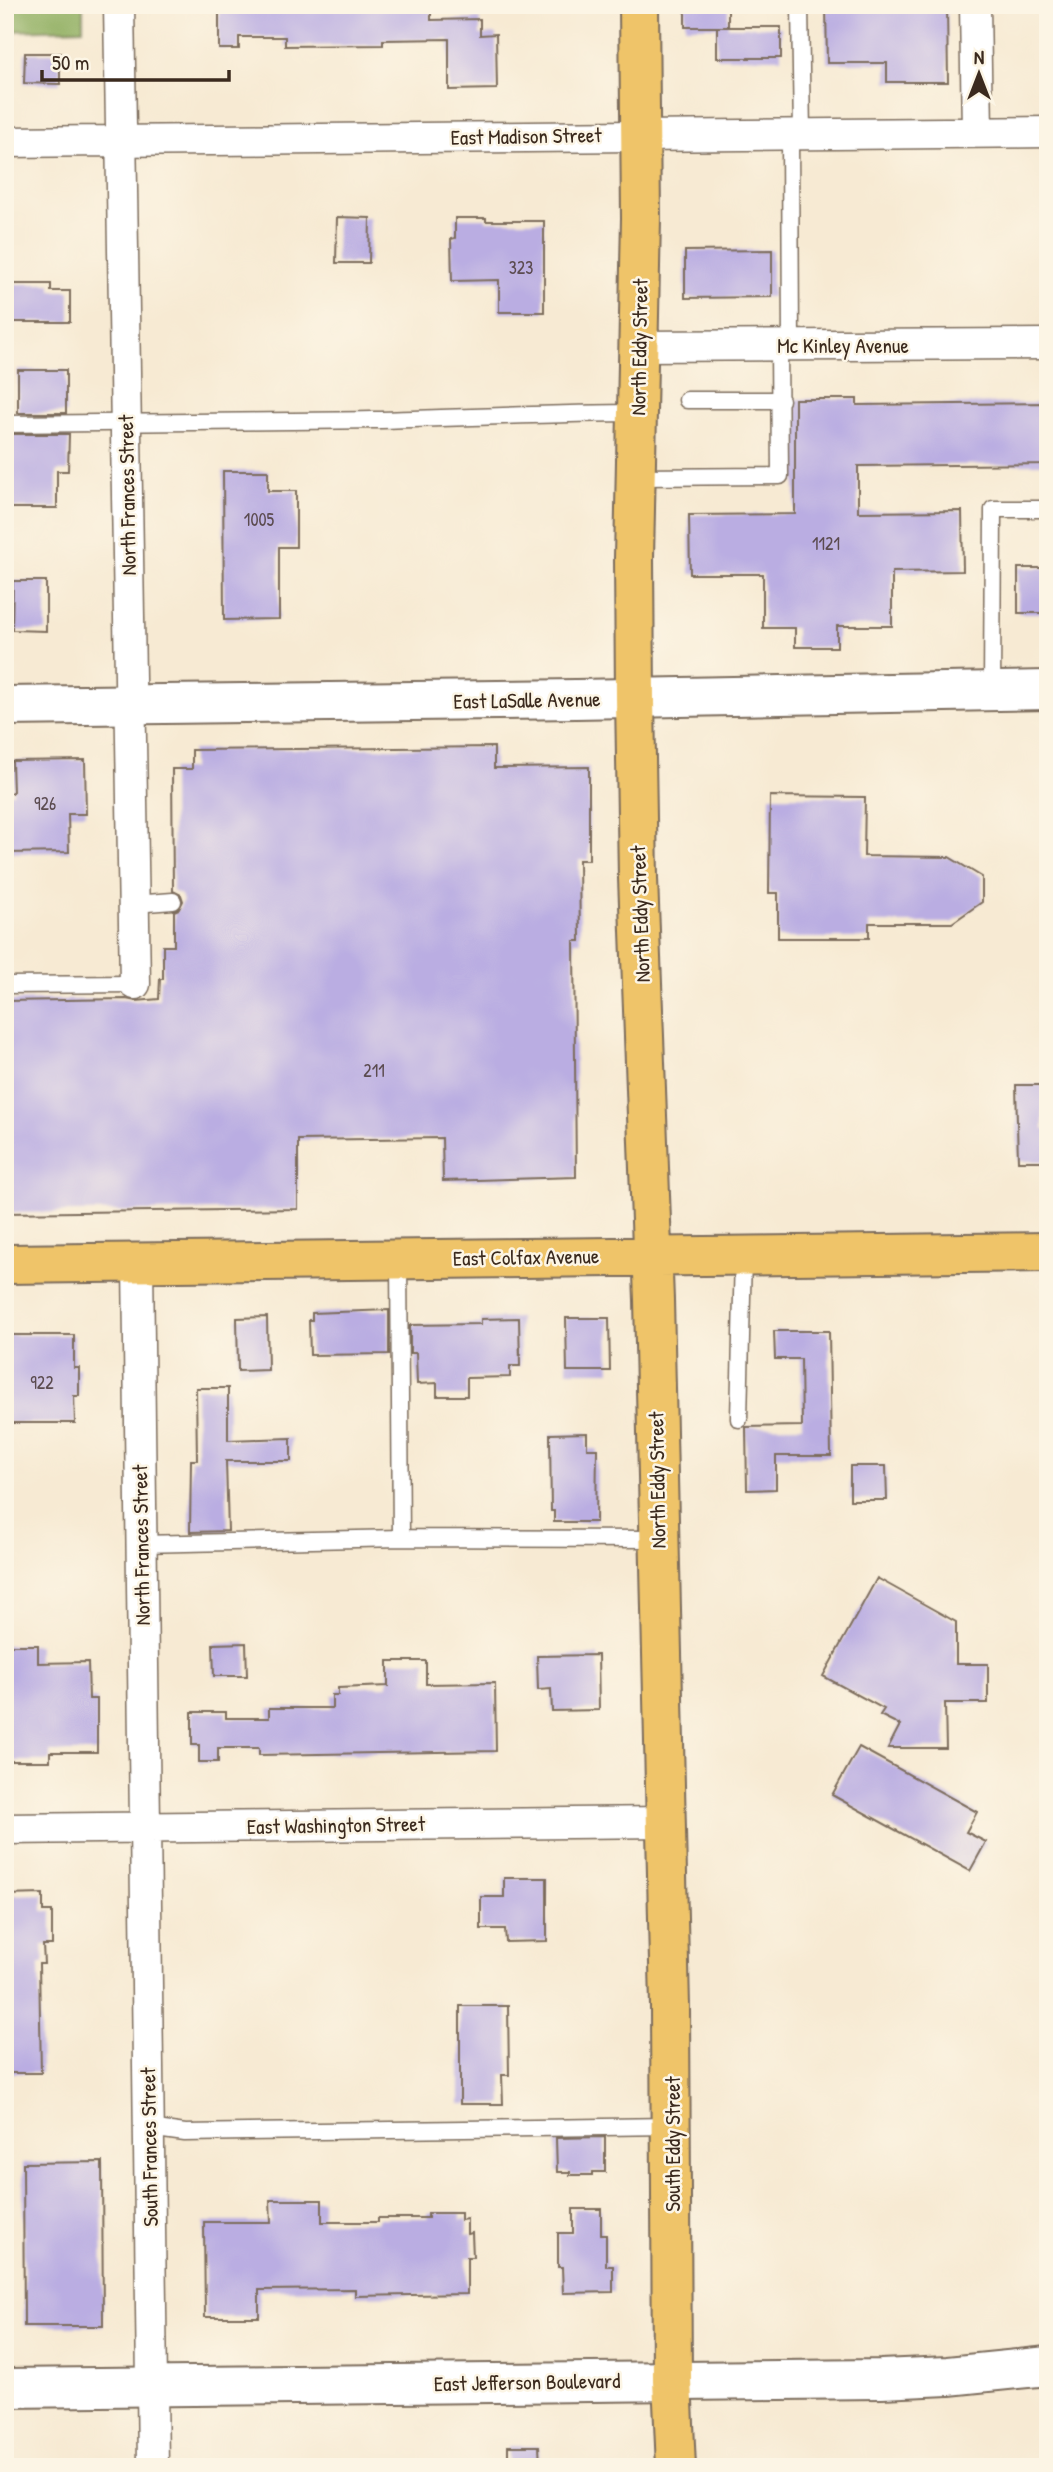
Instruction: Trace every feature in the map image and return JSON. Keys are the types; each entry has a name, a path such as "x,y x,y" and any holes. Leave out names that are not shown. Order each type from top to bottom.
{"main road":[{"name":"North Eddy Street","path":"639,5 635,698 638,878 653,1255 666,1822"},
{"name":"East Colfax Avenue","path":"5,1264 1048,1252"},
{"name":"South Eddy Street","path":"666,1822 672,2126 672,2380 676,2467"}],"street":[{"name":"North Frances Street","path":"119,5 135,984"},
{"path":"975,5 976,132"},
{"name":"East Madison Street","path":"5,142 1048,132"},
{"name":"Mc Kinley Avenue","path":"639,346 1048,344"},
{"name":"East LaSalle Avenue","path":"5,706 1048,690"},
{"name":"North Frances Street","path":"138,1263 146,1827"},
{"name":"East Washington Street","path":"5,1829 666,1822"},
{"name":"South Frances Street","path":"146,1827 153,2467"},
{"name":"East Jefferson Boulevard","path":"5,2388 881,2379 948,2376 1048,2366"}],"lane":[{"path":"635,477 780,476 781,400 796,134 800,5"},
{"path":"687,400 781,400"},
{"path":"5,424 370,420 638,413"},
{"path":"992,691 993,509 1048,509"},
{"path":"134,904 173,901"},
{"path":"5,985 135,984"},
{"path":"738,1419 743,1255"},
{"path":"399,1259 401,1538"},
{"path":"141,1544 401,1538 658,1539"},
{"path":"149,2128 185,2133 672,2126"}],"green space":[{"path":"5,5 83,5 83,29 5,31"}],"building":[{"path":"219,5 431,5 431,20 480,19 480,35 496,34 497,89 449,90 449,39 383,40 383,45 285,46 285,37 239,37 239,49 219,49"},
{"path":"685,5 728,5 728,27 685,27"},
{"path":"826,5 947,5 948,82 887,82 887,63 827,63"},
{"path":"717,27 781,27 781,58 717,58"},
{"path":"25,53 60,53 60,84 24,83"},
{"path":"337,217 370,218 369,263 336,263"},
{"path":"455,218 544,221 544,312 499,312 499,280 452,281 451,239 455,238"},
{"path":"772,250 772,297 685,298 685,251"},
{"path":"12,284 51,284 51,291 70,291 70,322 13,322"},
{"path":"18,370 66,370 66,413 18,413"},
{"path":"795,399 857,399 857,405 1048,403 1048,464 858,466 858,512 962,511 963,571 892,572 892,626 837,626 837,647 795,647 795,628 763,628 763,574 690,574 689,515 795,514"},
{"path":"10,434 69,434 68,471 57,471 57,508 5,508 5,457 9,457"},
{"path":"223,471 268,471 268,491 296,491 296,547 279,547 279,619 224,620"},
{"path":"1018,568 1048,568 1048,613 1018,613"},
{"path":"13,581 46,581 46,631 12,630"},
{"path":"494,747 494,768 589,767 589,860 579,860 580,941 574,941 576,1177 443,1181 442,1138 298,1140 298,1209 5,1213 5,1001 159,999 160,979 163,979 163,946 174,946 174,911 179,909 183,901 181,895 173,891 172,769 192,769 192,750"},
{"path":"85,760 86,814 68,814 69,852 5,853 5,793 13,793 12,761"},
{"path":"770,796 865,797 864,856 949,857 982,877 982,902 952,923 869,923 869,938 778,938 778,893 769,893"},
{"path":"1016,1085 1043,1085 1043,1129 1048,1129 1048,1161 1018,1161"},
{"path":"389,1310 389,1354 310,1355 309,1320 312,1320 312,1313"},
{"path":"267,1317 268,1370 238,1371 237,1318"},
{"path":"519,1318 520,1366 510,1366 510,1377 467,1378 467,1396 437,1396 437,1383 417,1384 416,1353 410,1353 410,1325 481,1324 481,1319"},
{"path":"566,1318 609,1318 610,1371 567,1371"},
{"path":"774,1331 829,1331 831,1456 776,1456 776,1489 747,1490 746,1427 802,1426 801,1359 775,1359"},
{"path":"5,1335 74,1335 74,1368 79,1368 79,1396 74,1396 75,1423 5,1423"},
{"path":"196,1388 228,1388 228,1440 291,1438 291,1461 226,1461 228,1531 190,1532 191,1460 197,1460"},
{"path":"587,1433 587,1449 597,1449 596,1522 554,1522 554,1511 551,1511 550,1434"},
{"path":"850,1466 886,1466 887,1500 850,1500"},
{"path":"877,1578 956,1622 956,1664 988,1664 988,1703 945,1703 946,1748 888,1748 900,1725 880,1715 884,1709 823,1676"},
{"path":"246,1643 247,1676 214,1676 213,1644"},
{"path":"5,1645 38,1645 38,1663 88,1662 89,1699 97,1699 97,1752 50,1752 50,1761 5,1761"},
{"path":"598,1655 599,1710 552,1711 551,1689 538,1690 537,1656"},
{"path":"388,1661 426,1661 426,1684 495,1683 496,1751 259,1755 259,1748 218,1748 218,1762 199,1762 199,1745 192,1745 192,1712 226,1712 226,1718 269,1718 269,1708 332,1708 332,1695 338,1695 338,1688 388,1686"},
{"path":"859,1747 977,1812 966,1832 986,1842 970,1871 832,1795"},
{"path":"504,1878 547,1878 547,1941 506,1942 505,1929 481,1929 481,1897 504,1897"},
{"path":"43,1894 43,1911 52,1911 52,1945 43,1945 44,1964 39,1964 41,2073 5,2073 5,1895"},
{"path":"460,2006 508,2006 509,2075 502,2075 503,2104 460,2104"},
{"path":"605,2137 605,2172 570,2175 570,2172 557,2172 556,2138"},
{"path":"102,2162 103,2326 24,2326 23,2163"},
{"path":"270,2200 322,2200 322,2222 378,2222 378,2218 428,2218 428,2213 461,2213 461,2220 467,2219 467,2234 472,2233 473,2257 467,2257 467,2294 355,2296 355,2289 259,2290 259,2317 205,2317 204,2222 271,2222"},
{"path":"573,2209 601,2209 601,2235 606,2235 606,2266 613,2266 613,2292 563,2293 562,2267 558,2267 558,2233 573,2233"},
{"path":"508,2446 539,2446 540,2467 508,2467"}]}
